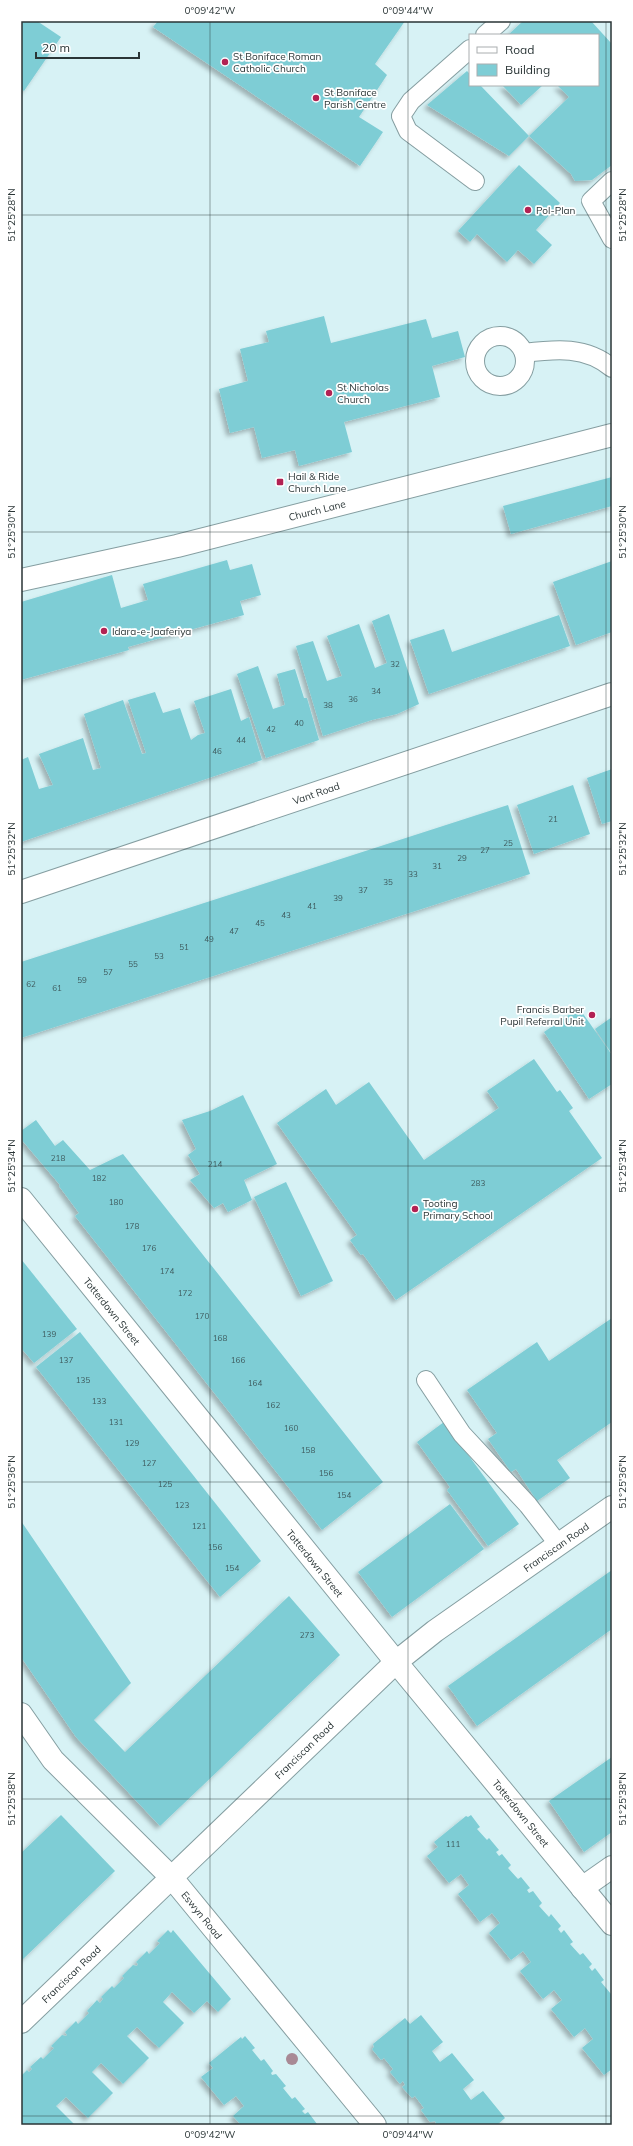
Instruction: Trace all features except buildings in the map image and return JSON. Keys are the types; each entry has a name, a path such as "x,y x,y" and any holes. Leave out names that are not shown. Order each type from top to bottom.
{"street":[{"name":"Church Lane","path":"21,580 177,546 612,434"},
{"name":"Vant Road","path":"21,892 612,694"},
{"name":"Totterdown Street","path":"21,1199 396,1662 612,1924"},
{"name":"Franciscan Road","path":"21,2022 396,1662 435,1631 612,1507"},
{"name":"Eswyn Road","path":"21,1714 53,1760 172,1878 374,2125"},
{"path":"582,1888 612,1867"}],"lane":[{"path":"486,34 501,21"},
{"path":"469,50 411,101 402,116 408,131 475,181"},
{"path":"612,181 591,201 612,239"},
{"path":"524,353 568,349 587,354 606,363 612,368"},
{"path":"426,1380 462,1434 528,1505 559,1545"}],"place":[{"name":"St Boniface Roman Catholic Church","path":"225,62"},
{"name":"St Boniface Parish Centre","path":"316,98"},
{"name":"Pol-Plan","path":"528,210"},
{"name":"St Nicholas Church","path":"329,393"},
{"name":"Hail & Ride Church Lane","path":"280,482"},
{"name":"Idara-e-Jaaferiya","path":"104,631"},
{"name":"Francis Barber Pupil Referral Unit","path":"592,1015"},
{"name":"Tooting Primary School","path":"415,1209"}]}
